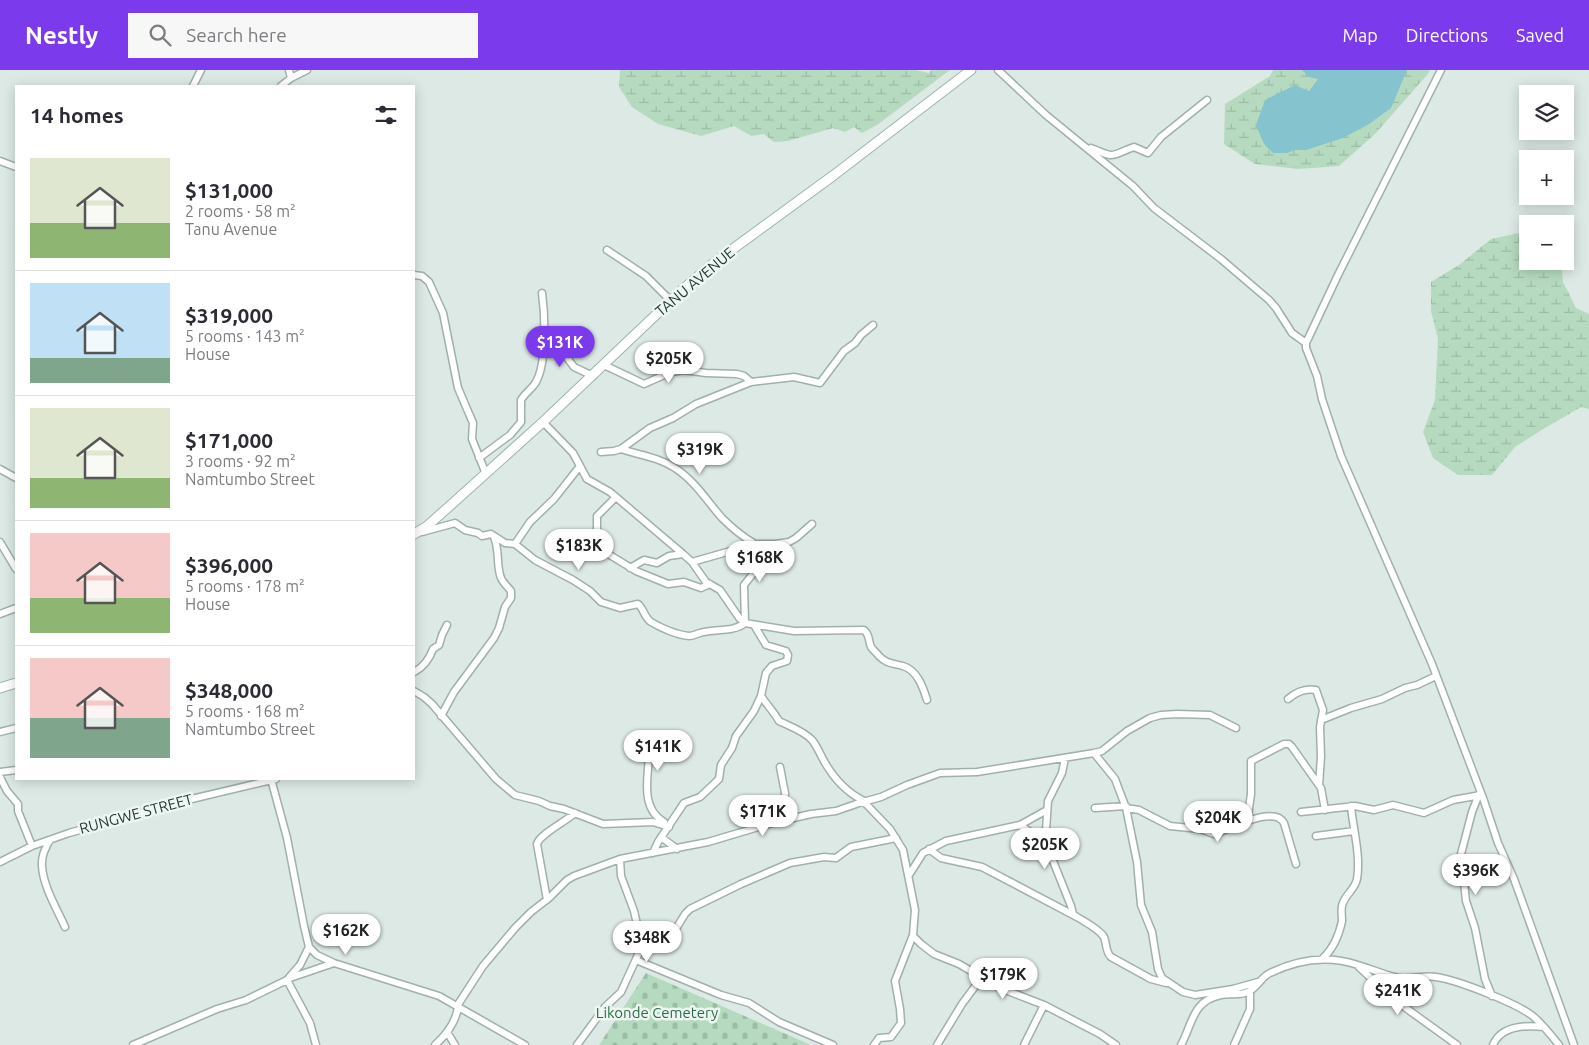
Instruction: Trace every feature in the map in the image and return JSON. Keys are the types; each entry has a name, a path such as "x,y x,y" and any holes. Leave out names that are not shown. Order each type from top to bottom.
{"street":[{"path":"194,85 201,70"},
{"path":"289,70 291,78"},
{"path":"282,85 307,70"},
{"name":"TANU AVENUE","path":"415,533 431,522 543,422 670,300 716,262 834,176 971,70"},
{"path":"998,70 1046,115 1134,186 1154,208 1221,259 1269,300 1292,333 1306,342"},
{"path":"1441,70 1338,275 1306,342 1306,348 1318,376 1322,399 1341,456 1436,676 1498,843 1514,879 1574,1045"},
{"path":"1085,146 1109,156 1134,147 1144,153 1149,152 1161,137 1207,100"},
{"path":"0,162 15,167"},
{"path":"607,250 646,276 670,300"},
{"path":"415,275 422,276 429,282 443,313 458,388 473,423 472,439 486,474"},
{"path":"479,458 510,435 521,422 521,400 536,383 541,371 544,309 542,293"},
{"path":"601,452 614,451 621,448 650,428 673,418 696,404 726,390 751,382 794,377 820,383 844,351 855,343 860,335 873,326"},
{"path":"543,335 562,351 574,367 593,376"},
{"path":"604,365 644,384 671,372 684,370 737,374 746,377 751,382"},
{"path":"543,422 573,453 587,478 608,490 692,562 710,584 720,590 740,619 745,623 794,631 864,630 868,634 872,648 885,662 910,669 921,682 927,700"},
{"path":"621,448 649,456 676,468 703,492 722,518 753,545 756,570 744,585 745,623"},
{"path":"515,544 530,522 554,499 580,466"},
{"path":"0,469 15,477"},
{"path":"616,497 598,513 597,544 603,551 630,568 668,584 684,582 701,588 710,584"},
{"path":"415,533 455,523 468,531 482,536 490,534 508,544 515,544 535,560 590,591 601,602 620,608 638,604 641,606 643,614 651,622 680,634 691,636 698,633 737,628 745,623"},
{"path":"692,562 753,545 789,542 812,524"},
{"path":"441,716 454,692 494,638 505,607 511,598 511,591 502,581 500,575 499,556 494,537"},
{"path":"0,542 12,557"},
{"path":"630,568 644,560 657,563 669,556 683,554"},
{"path":"0,556 12,557"},
{"path":"0,614 15,608"},
{"path":"415,671 424,666 433,649 440,645 447,624"},
{"path":"653,853 661,837 684,803 700,797 718,779 721,765 732,748 736,736 754,711 761,696 766,673 772,666 787,661 788,655 786,651 766,645 754,625"},
{"path":"1321,720 1351,708 1382,699 1436,676"},
{"path":"0,688 15,683"},
{"path":"1288,699 1301,690 1316,690 1323,710 1320,727 1321,757 1319,785"},
{"path":"415,691 424,696 496,779 520,796 539,800 550,806 603,824 653,822 669,826"},
{"path":"761,696 779,721 797,730 813,742 841,786 850,794 864,801 883,821 903,850 915,910 913,936 895,981 901,1023 893,1036 879,1038 874,1045"},
{"path":"435,1045 447,1032 454,1020 457,1006 483,966 531,912 574,876 620,859 677,849 811,814 836,811 881,797 906,784 940,773 960,774 977,772 1094,754 1102,751 1127,731 1150,718 1161,715 1210,715 1236,728"},
{"path":"0,732 15,728"},
{"path":"630,743 649,755 646,783 649,804 657,818 669,826"},
{"path":"1247,822 1252,794 1250,761 1284,744 1290,744 1319,785 1325,810"},
{"path":"1094,754 1115,779 1126,807 1137,862 1141,905 1152,932 1158,969 1162,978 1183,992 1195,995 1258,982"},
{"path":"1045,845 1048,801 1062,773 1065,758"},
{"path":"780,767 785,792 782,821"},
{"path":"0,772 15,770"},
{"path":"0,777 7,791 18,804 18,811 32,846"},
{"path":"273,780 309,946 317,955 334,963 428,992 457,1006 525,1045"},
{"name":"RUNGWE STREET","path":"0,862 50,839 179,802 273,780"},
{"path":"1301,812 1351,806 1371,810 1393,805 1424,813 1453,800 1481,795"},
{"path":"1481,795 1472,812 1461,854 1466,901 1475,928 1485,979 1492,996"},
{"path":"1322,958 1329,953 1336,938 1342,920 1342,905 1357,879 1357,854 1351,806"},
{"path":"1095,808 1126,807 1139,810 1170,826 1200,829 1214,834 1232,826 1271,816 1283,820 1296,864"},
{"path":"908,875 920,857 929,849 946,841 1020,825 1047,810"},
{"path":"547,900 537,844 541,836 565,822 575,813"},
{"path":"1020,825 1040,839 1045,845 1054,861 1073,914"},
{"path":"1316,836 1354,831"},
{"path":"661,837 677,849"},
{"path":"577,1045 606,1007 621,992 642,946 654,938 674,932 685,914 693,907 741,884 790,864 824,857 836,858 851,847 896,838"},
{"path":"50,839 44,851 42,868 47,885 65,927"},
{"path":"929,849 940,858 982,867 1073,914 1102,935 1111,957 1151,979 1169,983"},
{"path":"620,859 621,876 634,911 642,946"},
{"path":"913,936 934,954 959,964 1000,988 1044,1006 1100,1034 1116,1045"},
{"path":"288,979 305,958 309,946"},
{"path":"1175,1045 1182,1042 1191,1025 1194,1013 1204,1002 1221,995 1238,995 1250,991 1268,974 1288,966 1322,958 1341,960 1401,978 1425,976 1454,980 1523,1010 1544,1026 1559,1045"},
{"path":"636,960 728,997 749,1003 778,1022 833,1045"},
{"path":"133,1045 217,1009 246,1000 288,979 334,963"},
{"path":"1356,964 1392,998 1457,1045"},
{"path":"937,1045 962,1004 982,977"},
{"path":"288,979 310,1023 316,1045"},
{"path":"1234,1045 1250,1009 1250,991"},
{"path":"1024,1045 1044,1006"},
{"path":"1494,1045 1498,1037 1503,1033 1526,1026 1544,1026"},
{"path":"447,1032 455,1045"}],"green space":[{"path":"620,70 916,70 929,73 931,70 950,70 877,125 862,133 854,127 845,132 833,128 788,141 774,142 764,134 751,136 734,126 701,136 658,124 632,107 619,87"},
{"path":"1273,70 1430,70 1375,134 1339,166 1298,169 1255,164 1224,144 1225,104 1270,76"},
{"path":"1519,233 1519,270 1562,270 1563,282 1576,308 1589,314 1589,409 1581,407 1515,447 1492,475 1458,475 1433,458 1423,432 1435,400 1438,339 1431,311 1431,282 1459,265 1491,239"},
{"name":"Likonde Cemetery","path":"646,973 811,1045 599,1045"}],"water":[{"path":"1302,70 1407,70 1391,108 1369,124 1343,138 1306,150 1273,153 1264,144 1256,125 1265,100 1295,85 1309,91 1318,79 1309,77"}]}
